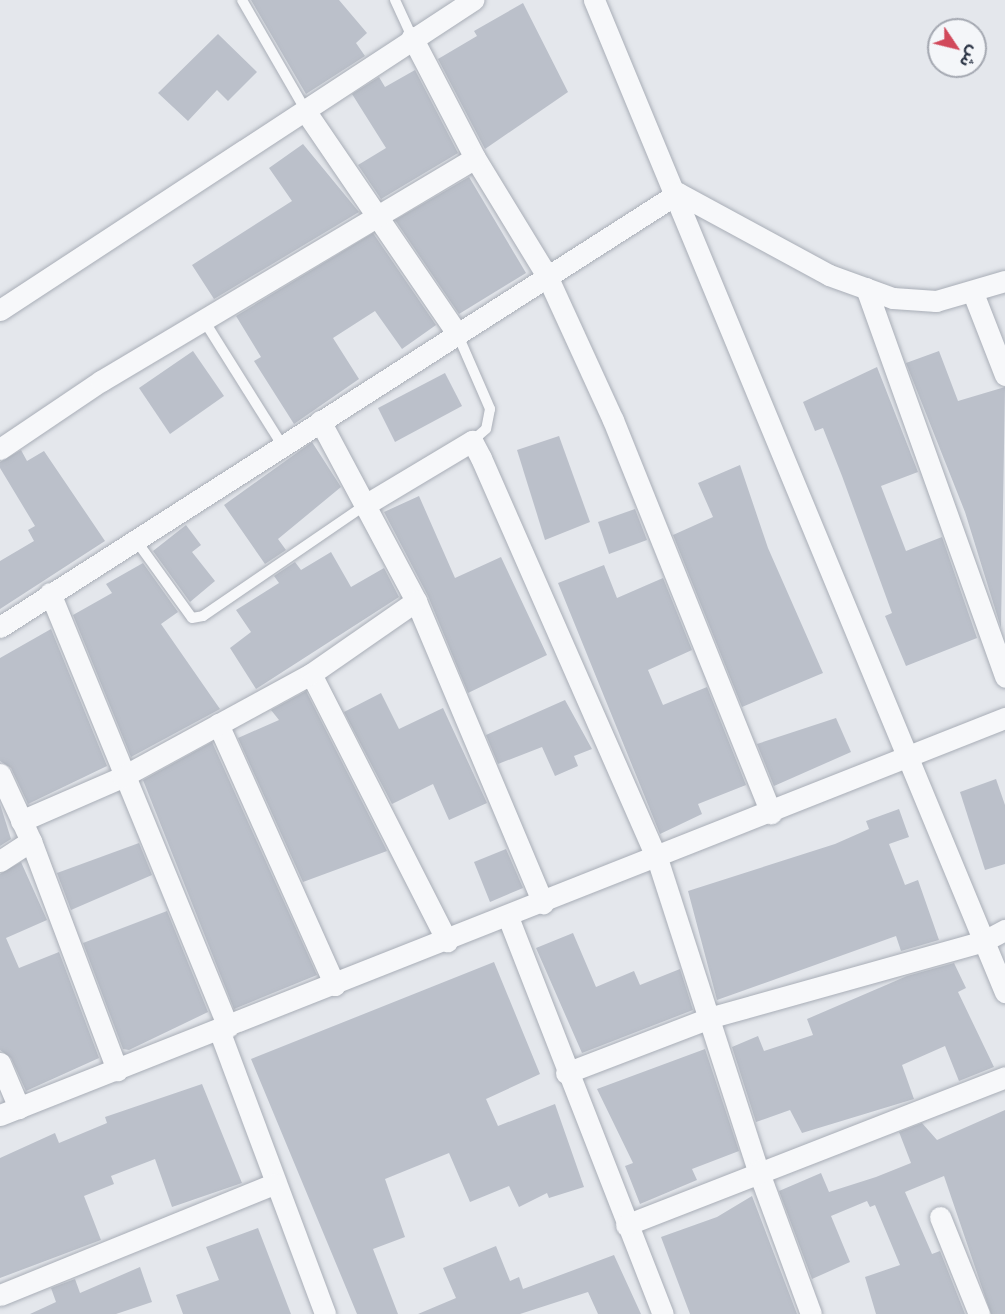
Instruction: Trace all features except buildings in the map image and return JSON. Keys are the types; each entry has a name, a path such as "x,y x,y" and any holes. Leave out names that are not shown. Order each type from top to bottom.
{"street":[{"path":"0,310 306,112 412,37 473,0"},
{"path":"594,0 678,193 1005,992"},
{"path":"412,37 475,159 548,276 613,420 771,813"},
{"path":"306,112 457,333"},
{"path":"0,449 203,319 376,215 475,159"},
{"path":"0,627 678,193"},
{"path":"678,193 829,275 893,298 936,301 973,293 1005,281"},
{"path":"866,288 1005,677"},
{"path":"973,293 1005,375"},
{"path":"320,421 416,601 543,903"},
{"path":"365,505 472,441 657,858 712,1017 758,1170 811,1314"},
{"path":"50,593 224,1029 274,1184 326,1314"},
{"path":"21,821 122,777 311,674 416,601"},
{"path":"311,674 447,941"},
{"path":"0,1063 9,1111 508,917 1005,718"},
{"path":"218,724 334,985"},
{"path":"0,774 31,841 117,1070"},
{"path":"0,861 31,841"},
{"path":"508,917 566,1073 663,1314"},
{"path":"566,1073 712,1017 984,941 1005,930"},
{"path":"626,1225 758,1170 1005,1077"},
{"path":"0,1295 274,1184"},
{"path":"940,1217 979,1314"}],"lane":[{"path":"242,0 306,112"},
{"path":"395,0 412,37"},
{"path":"203,319 282,445"},
{"path":"457,333 490,410 486,429 472,441"},
{"path":"135,539 192,618 203,616 365,505"}]}
